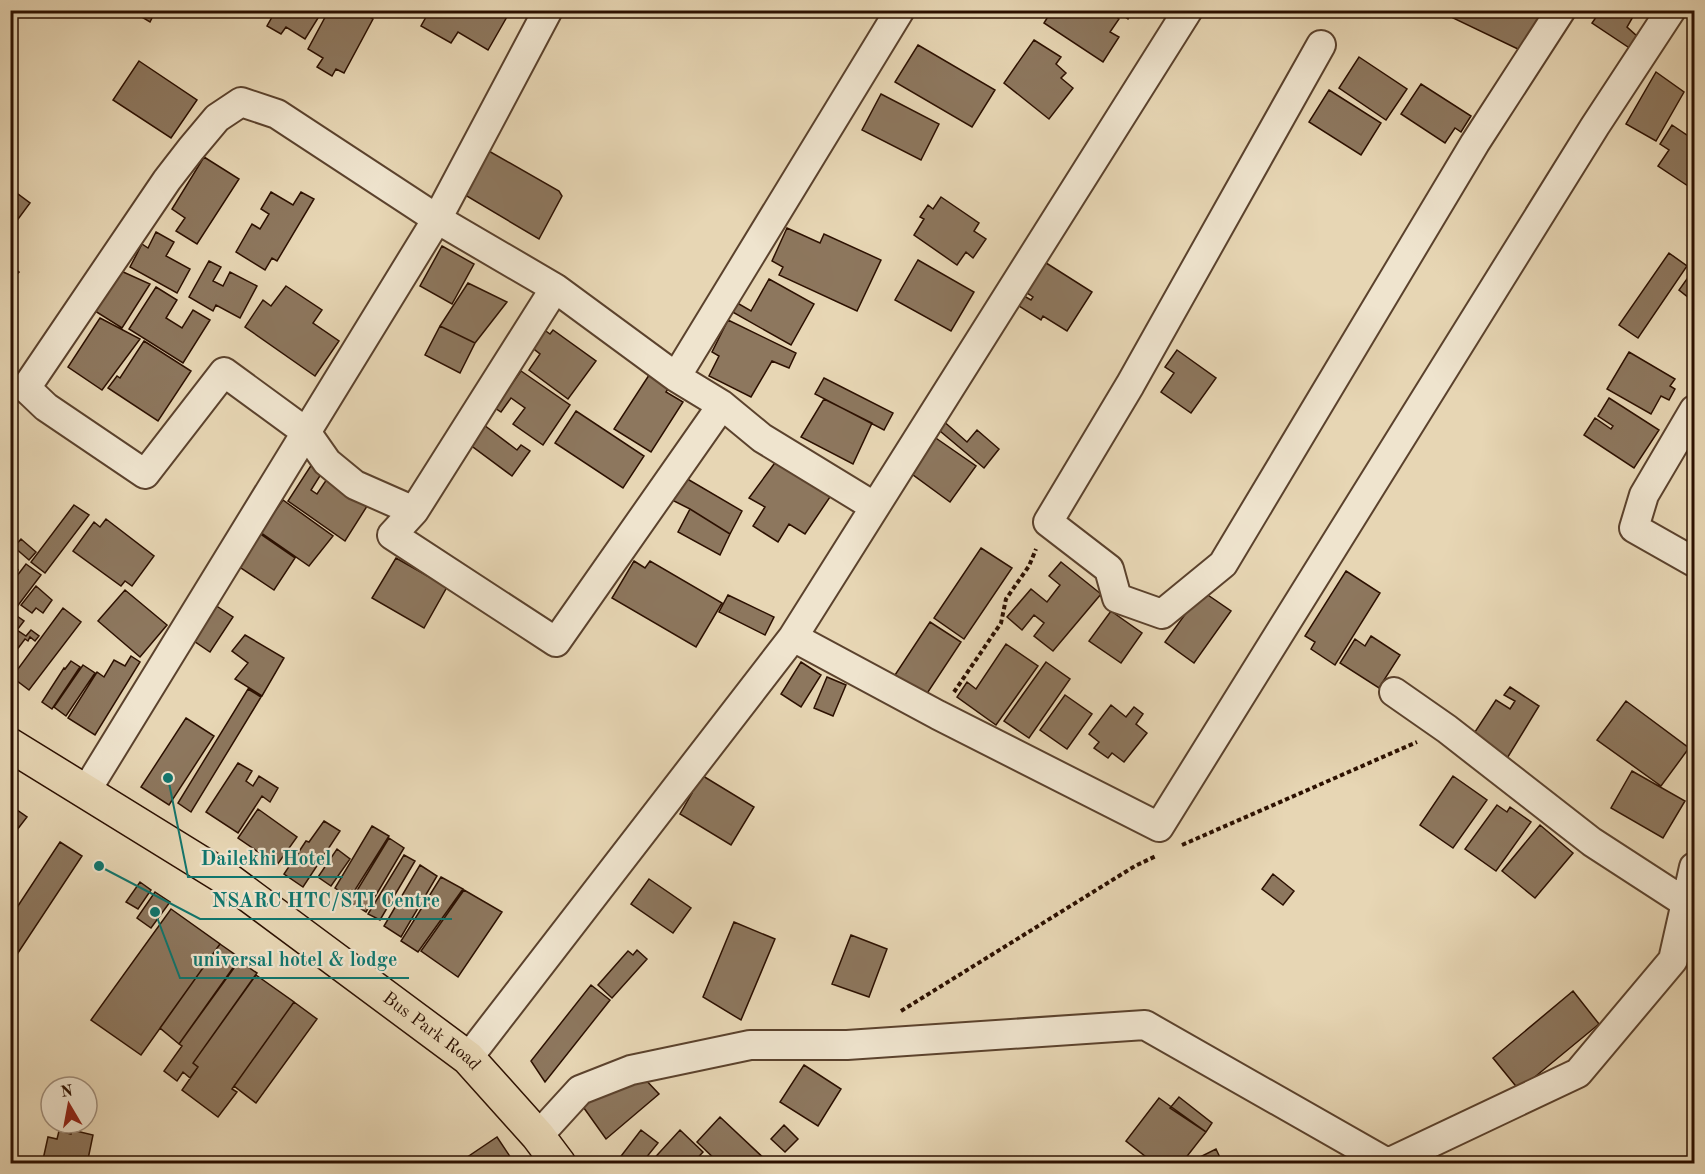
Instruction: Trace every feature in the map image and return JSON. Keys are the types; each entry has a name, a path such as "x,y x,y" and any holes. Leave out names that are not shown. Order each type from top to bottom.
{"main road":[{"name":"Bus Park Road","path":"10,745 227,879 468,1058 538,1136 559,1164"}],"street":[{"path":"86,791 437,219 548,10"},
{"path":"676,377 900,10"},
{"path":"468,1058 793,637 1188,10"},
{"path":"1321,45 1130,386 1048,522 1109,569 1117,598 1162,614 1223,564 1475,143 1561,10"},
{"path":"793,637 938,715 1159,827 1595,126 1671,10"},
{"path":"414,511 355,485 327,462 306,432 224,372 145,474 46,407 26,388 191,149 217,118 242,102 277,114 437,219 555,288 676,377 722,405 762,438 875,507"},
{"path":"555,288 414,511 392,535 556,642 722,405"},
{"path":"1695,410 1644,495 1634,528 1695,562"},
{"path":"1394,692 1447,729 1592,842 1686,903"},
{"path":"538,1136 580,1090 631,1070 750,1045 847,1045 1145,1025 1388,1163 1578,1072 1673,960 1695,867"}],"path":[{"path":"938,715 1001,623 1006,599 1029,566 1048,522"},
{"path":"1177,847 1447,729"},
{"path":"897,1014 1135,866 1167,852"}],"building":[{"path":"130,10 156,10 150,22"},
{"path":"276,10 323,10 305,39 286,27 281,34 267,26"},
{"path":"329,10 358,10 373,19 344,73 336,69 332,76 317,67 323,58 308,49"},
{"path":"430,10 500,10 508,15 488,50 458,32 451,43 421,26"},
{"path":"1052,10 1107,10 1119,19 1110,32 1119,37 1103,62 1044,23"},
{"path":"1115,10 1133,10 1128,19"},
{"path":"1457,10 1545,10 1520,50 1453,18"},
{"path":"1601,10 1626,10 1634,15 1627,27 1638,37 1631,49 1592,23"},
{"path":"1034,40 1061,57 1056,64 1066,73 1061,78 1073,88 1049,119 1004,83"},
{"path":"918,45 995,90 972,127 895,82"},
{"path":"1359,57 1407,89 1386,120 1339,88"},
{"path":"139,61 197,100 171,138 113,100"},
{"path":"1656,72 1684,92 1656,141 1626,124"},
{"path":"1421,84 1471,116 1461,132 1455,128 1445,143 1401,114"},
{"path":"1329,90 1381,123 1361,155 1309,122"},
{"path":"881,94 939,124 921,160 862,130"},
{"path":"1672,125 1694,140 1694,175 1688,186 1658,166 1669,150 1660,144"},
{"path":"480,146 559,191 562,196 539,239 455,189"},
{"path":"204,157 239,179 197,244 176,231 185,218 172,209"},
{"path":"10,188 30,203 10,230"},
{"path":"271,192 293,205 301,192 314,199 277,261 272,258 265,270 236,252 252,224 260,229 269,214 261,209"},
{"path":"941,197 979,223 974,231 986,239 973,258 966,252 957,265 914,235 924,219 920,217 928,205 933,209"},
{"path":"787,228 820,243 824,234 881,260 857,311 779,275 783,267 772,261"},
{"path":"156,232 174,242 166,256 190,269 177,293 130,267 142,244 148,248"},
{"path":"442,246 474,264 452,304 420,286"},
{"path":"1669,253 1687,266 1638,338 1619,325"},
{"path":"918,260 974,292 951,331 895,300"},
{"path":"209,261 221,267 213,281 223,286 230,272 257,286 240,318 216,305 213,311 189,297"},
{"path":"1043,261 1092,292 1067,331 1043,316 1041,320 1011,301 1017,292 1031,300 1033,297 1024,291"},
{"path":"10,265 19,272 10,281"},
{"path":"1694,269 1694,302 1679,290"},
{"path":"121,271 150,284 122,328 95,311"},
{"path":"769,279 814,304 791,345 729,310 734,301 751,311"},
{"path":"468,283 507,302 475,343 440,326"},
{"path":"286,286 322,310 313,323 339,341 315,376 245,327 263,300 271,306"},
{"path":"156,287 177,300 166,318 182,328 193,310 210,320 183,363 129,329"},
{"path":"100,318 140,339 102,390 68,367"},
{"path":"728,320 796,353 789,368 772,361 751,397 709,376 719,356 712,352"},
{"path":"440,326 475,343 460,373 425,355"},
{"path":"543,329 550,334 553,330 596,361 568,399 529,370 540,354 530,346"},
{"path":"144,341 191,371 158,421 108,388 117,376 120,378"},
{"path":"1177,350 1216,378 1191,413 1161,392 1174,373 1165,367"},
{"path":"1629,352 1675,379 1670,386 1675,389 1669,400 1661,396 1651,414 1607,389"},
{"path":"653,369 670,386 666,392 683,402 651,452 614,429"},
{"path":"521,371 570,405 543,445 513,424 525,408 511,398 501,412 495,408"},
{"path":"824,378 893,413 884,430 815,394"},
{"path":"1609,398 1659,430 1634,468 1584,435 1595,418 1611,429 1613,426 1598,416"},
{"path":"824,399 872,423 853,464 801,437"},
{"path":"576,411 644,456 623,488 555,443"},
{"path":"941,419 967,442 977,430 999,449 984,468 934,426"},
{"path":"484,425 517,450 521,445 530,451 512,476 469,444"},
{"path":"930,434 976,466 950,502 905,469"},
{"path":"777,460 834,491 805,534 789,524 778,542 753,526 765,507 749,498"},
{"path":"312,464 323,471 311,490 317,494 329,476 369,503 345,541 288,501"},
{"path":"684,477 742,511 730,534 670,499"},
{"path":"283,500 333,536 309,566 260,532"},
{"path":"74,505 89,515 45,573 31,562"},
{"path":"690,509 730,534 720,555 678,532"},
{"path":"106,519 154,556 132,586 125,581 121,586 73,551 94,522 100,527"},
{"path":"256,531 295,558 274,590 235,564"},
{"path":"21,539 36,552 29,560 14,547"},
{"path":"981,548 1012,568 964,639 934,618"},
{"path":"396,558 447,587 424,628 372,598"},
{"path":"634,561 645,568 650,561 722,603 696,647 612,598"},
{"path":"1061,562 1101,594 1053,651 1034,636 1044,623 1034,615 1022,630 1007,617 1031,589 1047,602 1060,585 1049,576"},
{"path":"10,564 18,570 10,580"},
{"path":"26,564 41,575 10,616 10,585"},
{"path":"1346,571 1380,593 1335,665 1311,649 1315,642 1305,636"},
{"path":"36,586 52,600 43,613 36,608 32,613 21,605"},
{"path":"125,590 167,625 140,657 98,621"},
{"path":"1202,591 1231,611 1194,663 1165,642"},
{"path":"728,595 774,617 765,635 719,612"},
{"path":"212,603 233,617 210,652 188,637"},
{"path":"63,608 81,622 29,690 12,677"},
{"path":"1111,611 1142,633 1121,663 1089,641"},
{"path":"14,614 24,621 17,630 26,636 31,630 39,636 35,641 30,637 28,641 25,639 10,659 10,619"},
{"path":"930,622 961,642 924,698 893,678"},
{"path":"245,635 284,658 262,696 235,679 248,663 232,651"},
{"path":"1371,636 1400,655 1379,688 1340,663 1355,639 1365,646"},
{"path":"1006,644 1038,666 996,725 957,697 967,682 976,689"},
{"path":"131,656 140,662 95,735 68,718 97,672 104,677 114,660 125,666"},
{"path":"71,661 80,667 52,709 42,702"},
{"path":"801,662 821,675 801,707 781,694"},
{"path":"1046,662 1070,679 1029,738 1004,721"},
{"path":"83,665 95,673 66,716 54,707"},
{"path":"827,677 846,685 833,716 814,708"},
{"path":"1510,687 1539,706 1506,760 1471,738 1496,700 1510,709 1515,701 1504,695"},
{"path":"248,689 261,697 191,812 178,803"},
{"path":"1065,695 1092,714 1067,749 1040,730"},
{"path":"1626,701 1689,748 1661,786 1597,740"},
{"path":"1111,705 1126,717 1134,707 1143,714 1136,724 1147,733 1124,762 1112,753 1108,758 1094,748 1099,742 1089,734"},
{"path":"186,718 214,736 169,805 141,787"},
{"path":"238,763 252,771 246,781 253,786 259,776 278,788 270,802 262,796 238,833 206,812"},
{"path":"1632,771 1685,801 1663,838 1611,808"},
{"path":"697,776 702,779 703,776 754,807 731,845 680,814 692,793 688,791"},
{"path":"1453,776 1487,800 1453,848 1420,825"},
{"path":"10,805 27,817 10,839"},
{"path":"1497,805 1507,812 1510,807 1531,822 1496,871 1465,849"},
{"path":"258,809 297,837 277,865 238,838"},
{"path":"324,821 340,831 303,887 284,874 306,841 309,842"},
{"path":"1540,825 1573,853 1535,898 1502,871"},
{"path":"372,826 389,836 350,898 335,888"},
{"path":"389,838 404,848 366,912 350,902"},
{"path":"60,842 82,856 10,965 10,918"},
{"path":"337,849 350,859 331,886 318,877"},
{"path":"404,855 415,861 380,920 368,914"},
{"path":"420,865 437,876 401,937 384,926"},
{"path":"1273,874 1294,891 1283,905 1262,889"},
{"path":"441,877 463,889 418,952 401,941"},
{"path":"649,879 691,908 673,933 631,904"},
{"path":"140,882 151,890 138,909 126,902"},
{"path":"464,890 502,912 458,977 421,951"},
{"path":"155,892 170,902 151,928 137,918"},
{"path":"171,909 220,944 141,1055 91,1020"},
{"path":"734,922 775,939 741,1020 703,997"},
{"path":"851,935 887,949 869,997 832,984"},
{"path":"220,944 240,958 179,1044 160,1028"},
{"path":"637,950 647,959 612,998 598,985 628,951 633,955"},
{"path":"239,961 257,973 193,1063 198,1067 190,1078 183,1072 177,1081 164,1071 182,1046 179,1044"},
{"path":"256,975 294,1002 232,1089 237,1092 218,1117 182,1090 198,1067 193,1063"},
{"path":"591,985 610,1000 545,1082 531,1061"},
{"path":"1573,991 1599,1024 1519,1090 1493,1058"},
{"path":"294,1002 317,1019 256,1103 234,1086"},
{"path":"804,1065 841,1089 818,1126 780,1102"},
{"path":"642,1076 659,1094 606,1139 579,1101"},
{"path":"1179,1097 1212,1123 1206,1132 1170,1108"},
{"path":"1159,1098 1206,1132 1181,1164 1155,1164 1126,1141"},
{"path":"720,1117 770,1164 720,1164 697,1142"},
{"path":"784,1125 798,1139 785,1152 771,1139"},
{"path":"641,1130 658,1143 641,1164 615,1164"},
{"path":"680,1130 703,1152 692,1164 649,1164"},
{"path":"58,1135 93,1135 87,1164 42,1164 48,1137 57,1139"},
{"path":"497,1137 515,1164 457,1164"},
{"path":"1216,1149 1223,1164 1186,1164"}],"place":[{"name":"Dailekhi Hotel","path":"168,778"},
{"name":"NSARC HTC/STI Centre","path":"99,866"},
{"name":"universal hotel & lodge","path":"155,912"}]}
